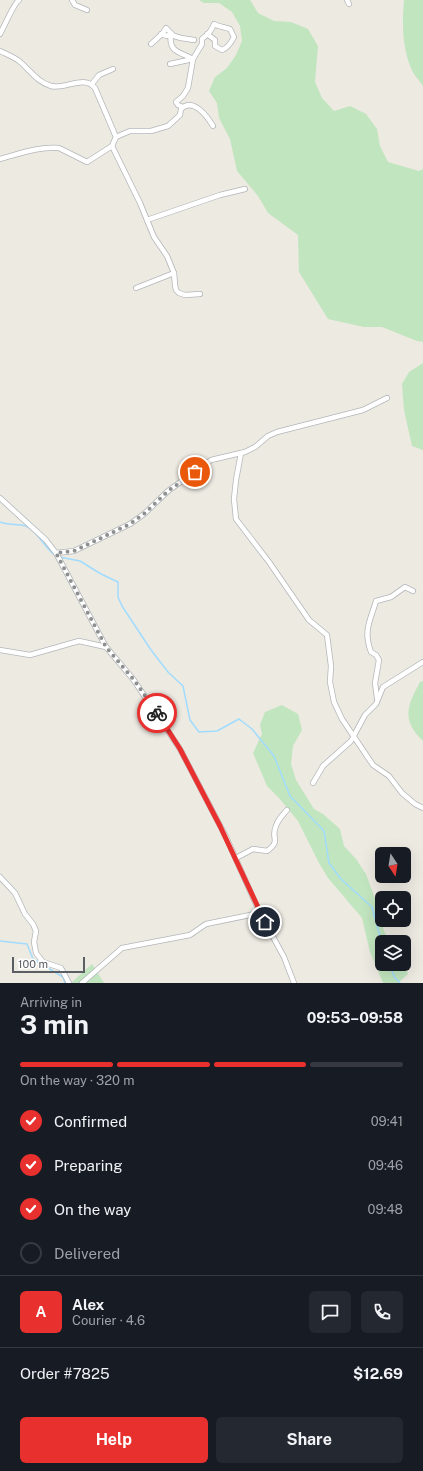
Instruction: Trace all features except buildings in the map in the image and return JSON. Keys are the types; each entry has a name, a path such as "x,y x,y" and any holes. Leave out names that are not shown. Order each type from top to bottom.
{"street":[{"path":"0,34 14,5 19,0"},
{"path":"72,0 75,5 87,10"},
{"path":"183,107 176,102 183,96 188,88 193,59 202,44 202,39 207,34 210,33 214,24 230,29 234,37 228,46 222,50 215,46 215,40 207,34"},
{"path":"151,44 166,28 174,36 194,40"},
{"path":"162,34 167,36 171,34 170,42 173,50 193,59"},
{"path":"0,51 19,61 34,76 50,86 55,87 86,82 92,84 116,137"},
{"path":"170,64 193,59"},
{"path":"92,84 99,75 113,69"},
{"path":"0,159 34,150 59,148 87,162 112,146 116,137 130,132 151,131 168,126 180,115 181,109 186,105 196,106 209,119 213,126"},
{"path":"112,146 154,237 164,250 174,273 174,285 179,292 188,296 200,294"},
{"path":"147,220 220,195 245,189"},
{"path":"136,288 174,273"},
{"path":"57,556 74,551 130,524 144,514 168,491 211,460 241,453 255,447 268,436 277,432 363,410 387,398"},
{"path":"241,453 234,499 236,519 309,620 327,635 331,666 330,682 334,702 354,738 372,765 389,776 402,793 414,804 423,808"},
{"path":"0,498 46,540 57,556 106,647 134,680 180,749 236,858 260,912 284,957 294,983"},
{"path":"378,699 375,683 379,660 376,655 371,652 368,643 366,631 368,624 376,601 391,597 406,587 412,591"},
{"path":"0,650 30,655 78,641 106,647"},
{"path":"313,783 323,766 354,738 362,719 376,704 383,687 423,662"},
{"path":"236,858 253,849 267,851 274,845 275,826 287,810"},
{"path":"0,877 15,893 25,914 33,924 36,931 34,942 36,953 43,962 61,968 69,983"},
{"path":"82,983 122,948 190,935 206,924 260,912"}],"green space":[{"path":"199,0 250,0 258,13 274,21 291,22 308,29 318,46 315,82 322,98 334,111 350,106 366,114 377,129 380,146 388,162 419,171 423,169 423,342 382,327 364,327 328,319 299,272 298,235 268,213 258,196 237,171 230,139 219,118 217,103 209,91 215,77 227,68 236,55 242,41 240,26 232,12 219,3 204,3"},
{"path":"404,0 423,0 423,86 412,70 404,43"},
{"path":"423,363 423,450 412,446 404,410 402,384 409,372"},
{"path":"423,681 423,741 411,726 408,713 415,691 420,682"},
{"path":"282,705 298,714 302,730 293,746 291,764 296,780 314,809 323,814 340,829 344,846 356,859 366,874 375,899 375,927 383,927 386,935 375,935 375,964 370,952 362,918 328,878 298,821 267,786 253,753 262,734 260,725 265,712"},
{"path":"92,964 104,983 71,983"},
{"path":"378,971 407,971 408,974 398,983 383,983"}],"waterway":[{"path":"0,522 6,524 23,525 31,529 56,556"},
{"path":"59,557 80,561 101,574 118,582 118,597 122,606 151,650 168,672 183,686 190,720 199,732 217,731 239,719 252,729 274,756 290,796 324,831 329,863 341,879 372,907 380,935"},
{"path":"0,941 27,944 33,959 63,977 65,983"},
{"path":"392,971 395,978 400,983"}],"way so far":[{"path":"157,713 134,680 106,647 56,553 74,551 130,524 144,514 168,491 195,472"}],"route":[{"path":"157,713 180,749 226,837 265,922"}]}
